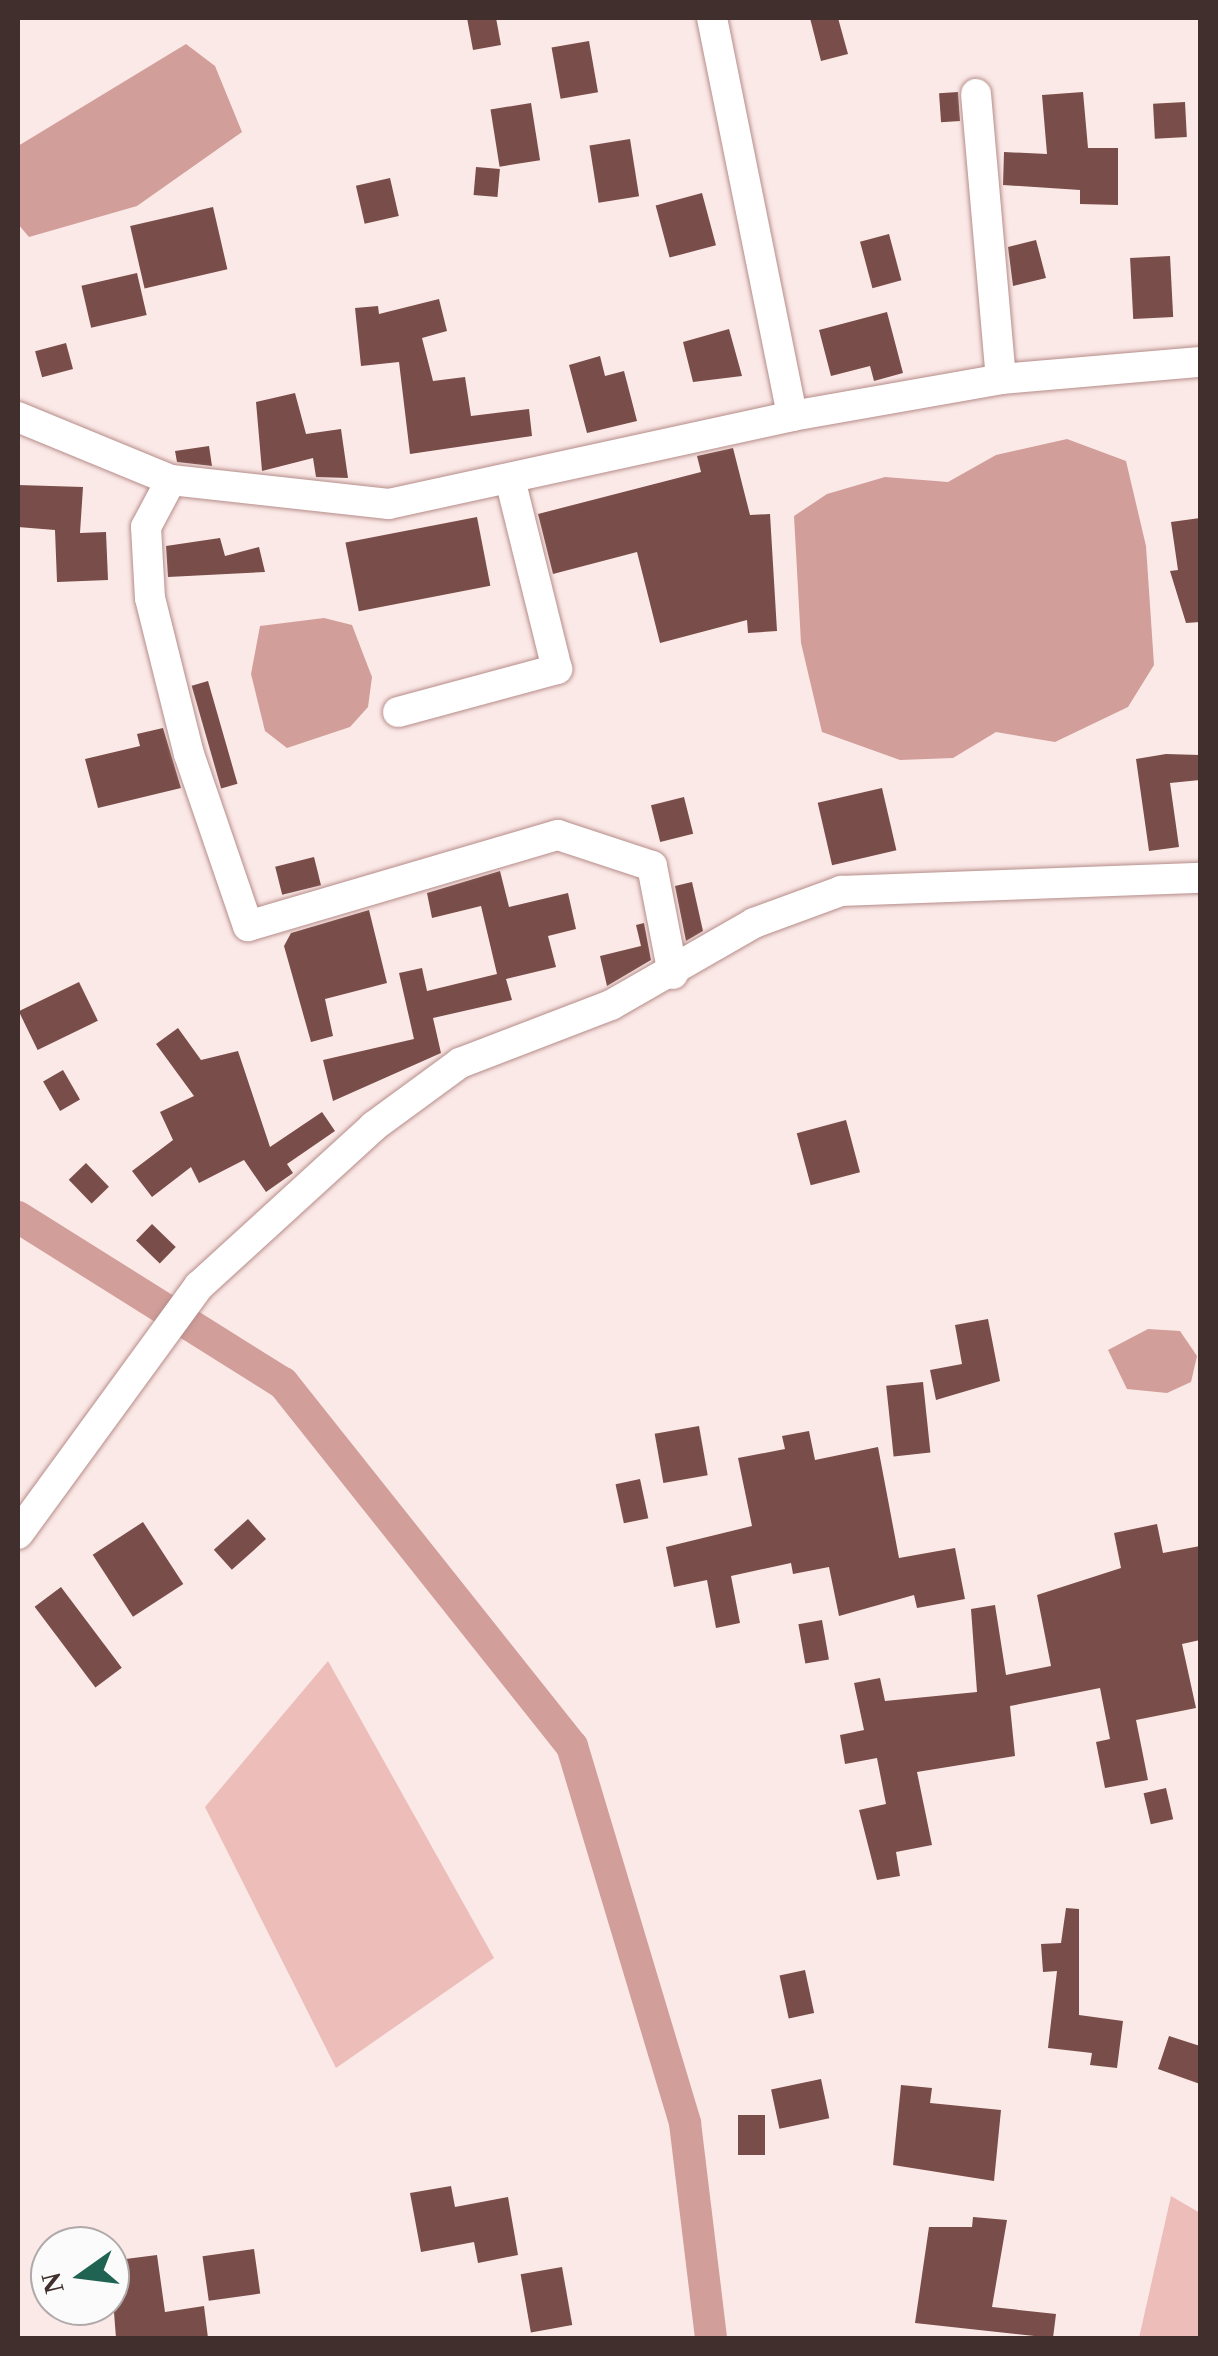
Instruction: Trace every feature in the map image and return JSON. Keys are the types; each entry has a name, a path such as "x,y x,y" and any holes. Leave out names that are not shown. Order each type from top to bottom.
{"street":[{"path":"712,18 792,416"},
{"path":"976,94 1001,379"},
{"path":"18,417 171,480 390,504 792,416 1001,379 1200,362"},
{"path":"398,712 557,668 510,479"},
{"path":"171,480 146,527 150,598 189,754 248,926 558,835 652,866 673,974"},
{"path":"18,1534 152,1341 200,1286 374,1126 460,1063 673,974 754,923 841,890 1200,878"}],"shaded area":[{"path":"186,44 215,66 242,132 137,206 29,237 18,224 18,146"},
{"path":"1067,439 1126,461 1146,546 1154,665 1128,707 1055,742 996,732 953,758 900,760 822,732 801,643 794,516 827,494 885,477 948,482 996,455"},
{"path":"324,618 352,625 372,677 368,707 350,727 287,748 265,731 251,674 260,626"},
{"path":"1148,1329 1180,1331 1197,1356 1191,1382 1167,1393 1127,1389 1108,1350"},
{"path":"328,1661 494,1958 336,2068 205,1807"},
{"path":"1171,2196 1200,2213 1200,2338 1139,2338"}],"building":[{"path":"467,18 496,18 501,45 473,50"},
{"path":"810,18 838,18 848,54 821,61"},
{"path":"589,41 598,92 561,99 552,48"},
{"path":"958,92 960,121 941,122 939,93"},
{"path":"1083,92 1088,148 1118,148 1118,205 1080,204 1080,190 1003,185 1004,152 1047,154 1042,95"},
{"path":"1185,102 1187,137 1155,139 1153,104"},
{"path":"531,103 540,160 500,167 491,109"},
{"path":"630,139 639,196 599,203 590,145"},
{"path":"476,167 500,169 497,197 474,195"},
{"path":"390,178 399,216 365,224 356,186"},
{"path":"702,193 716,245 670,258 656,205"},
{"path":"213,207 227,269 145,288 130,226"},
{"path":"889,234 901,280 872,288 860,242"},
{"path":"1036,240 1046,278 1013,286 1008,247"},
{"path":"1170,256 1173,317 1133,319 1130,258"},
{"path":"137,273 147,315 91,328 81,286"},
{"path":"439,299 447,331 422,338 433,381 465,377 471,416 529,409 532,436 410,454 399,362 361,366 355,308 378,306 379,314"},
{"path":"887,312 903,373 874,381 870,366 831,376 819,330"},
{"path":"729,329 742,376 693,382 683,342"},
{"path":"66,343 73,369 42,377 35,351"},
{"path":"600,356 605,376 624,371 637,421 587,433 569,365"},
{"path":"295,393 306,434 341,429 348,478 316,477 313,458 262,471 256,402"},
{"path":"209,446 212,466 177,462 175,451"},
{"path":"733,448 750,515 770,514 777,631 748,633 747,620 660,643 637,552 553,574 538,514 701,472 697,456"},
{"path":"18,485 83,487 80,533 106,532 108,580 57,582 55,530 18,527"},
{"path":"477,517 490,586 359,611 345,543"},
{"path":"1200,518 1200,622 1186,623 1170,571 1178,570 1171,522"},
{"path":"220,538 225,556 259,547 265,572 168,577 166,546"},
{"path":"208,681 237,784 221,789 192,686"},
{"path":"163,728 181,788 98,808 85,759 140,746 137,734"},
{"path":"1166,754 1200,755 1200,780 1170,783 1179,847 1149,851 1136,759"},
{"path":"882,788 896,850 832,865 818,803"},
{"path":"684,797 693,834 660,842 651,805"},
{"path":"314,857 321,885 282,895 275,867"},
{"path":"500,871 509,907 568,893 576,929 548,936 556,967 506,979 512,1000 433,1018 441,1053 333,1101 323,1060 414,1039 399,973 422,968 427,991 497,974 481,906 432,918 427,893"},
{"path":"692,882 703,931 686,941 675,886"},
{"path":"369,910 387,983 325,999 333,1036 311,1042 284,946 291,933"},
{"path":"644,923 651,960 607,986 600,956 641,946 636,925"},
{"path":"79,982 98,1021 38,1050 19,1011"},
{"path":"178,1028 201,1060 238,1051 270,1147 322,1112 335,1131 287,1164 293,1173 266,1192 244,1160 199,1183 191,1167 152,1197 132,1171 173,1140 160,1112 194,1096 156,1044"},
{"path":"63,1070 80,1099 60,1111 43,1082"},
{"path":"846,1120 860,1172 811,1185 797,1133"},
{"path":"86,1163 109,1187 92,1203 69,1180"},
{"path":"152,1224 176,1247 160,1263 136,1241"},
{"path":"988,1319 1000,1381 936,1400 930,1370 962,1364 955,1325"},
{"path":"923,1382 930,1453 894,1456 886,1386"},
{"path":"699,1426 708,1475 663,1483 655,1434"},
{"path":"809,1431 815,1460 878,1447 899,1558 955,1548 965,1599 917,1608 914,1595 839,1616 829,1567 793,1574 791,1563 731,1576 740,1623 716,1628 707,1580 674,1587 666,1547 752,1526 738,1458 785,1449 782,1436"},
{"path":"640,1479 648,1518 624,1523 616,1484"},
{"path":"248,1519 266,1539 232,1570 214,1550"},
{"path":"143,1522 183,1584 133,1617 93,1555"},
{"path":"1157,1524 1163,1553 1200,1546 1200,1640 1182,1644 1196,1708 1136,1720 1148,1780 1105,1788 1096,1742 1110,1739 1100,1688 1010,1706 1015,1756 917,1772 932,1845 896,1852 900,1876 877,1880 859,1810 886,1804 877,1758 845,1764 840,1735 864,1730 854,1683 880,1678 885,1701 977,1692 971,1609 995,1605 1006,1675 1051,1666 1037,1595 1121,1568 1114,1533"},
{"path":"61,1587 122,1668 95,1688 35,1607"},
{"path":"822,1620 829,1659 805,1664 798,1624"},
{"path":"1166,1788 1173,1819 1151,1824 1144,1793"},
{"path":"1066,1908 1079,1909 1079,2015 1123,2021 1117,2068 1090,2065 1092,2053 1048,2048 1057,1971 1043,1972 1041,1944 1061,1943"},
{"path":"805,1970 814,2013 789,2018 780,1975"},
{"path":"1169,2036 1200,2046 1200,2084 1158,2069"},
{"path":"821,2079 829,2118 779,2129 771,2090"},
{"path":"901,2085 932,2088 930,2103 1001,2110 994,2181 893,2165"},
{"path":"738,2115 765,2115 765,2155 738,2155"},
{"path":"451,2186 455,2207 508,2197 518,2255 478,2263 474,2242 421,2252 410,2193"},
{"path":"973,2217 1007,2220 992,2307 1056,2314 1053,2338 915,2323 929,2227 972,2227"},
{"path":"254,2249 260,2294 209,2301 203,2256"},
{"path":"157,2255 165,2312 204,2306 208,2338 116,2338 115,2326 130,2326 130,2258"},
{"path":"562,2267 572,2325 531,2332 521,2274"}],"waterway":[{"path":"18,1217 283,1383 572,1746 685,2123 711,2338"}]}
